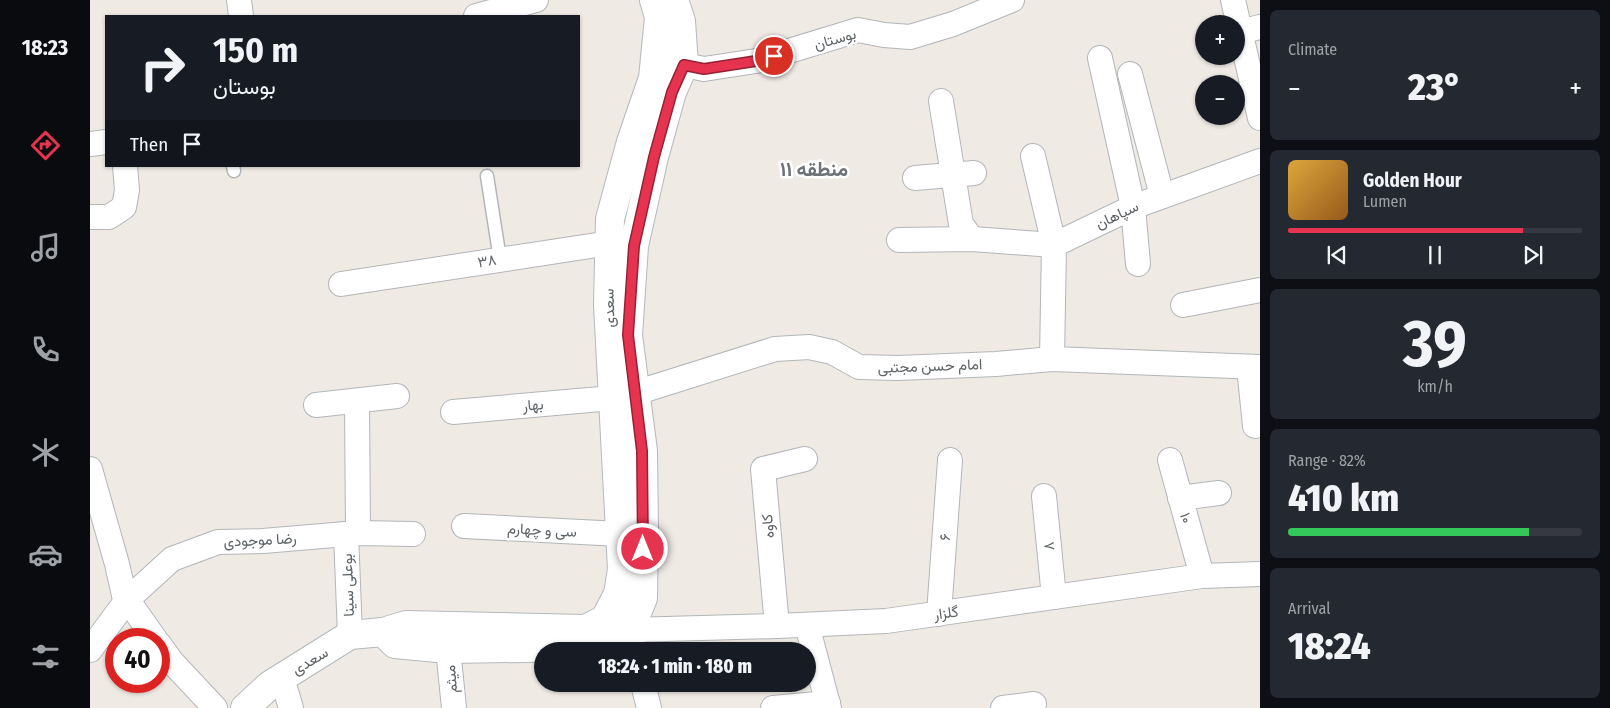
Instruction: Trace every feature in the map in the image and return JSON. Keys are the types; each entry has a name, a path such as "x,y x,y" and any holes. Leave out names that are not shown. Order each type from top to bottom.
{"street":[{"path":"239,0 241,15"},
{"path":"467,0 474,15"},
{"path":"479,15 536,0"},
{"name":"سعدی","path":"245,708 270,685 350,635 383,632 406,625 586,629 605,619 618,594 622,569 632,533 642,451 623,396 628,335 622,244 610,219 631,142 653,78 658,17 654,0"},
{"name":"سعدی","path":"622,244 654,157 672,92 684,65 681,21 674,0"},
{"name":"بوستان","path":"655,60 704,69 756,61 858,30 910,37 953,24 979,6 1012,0"},
{"path":"1233,0 1250,29 1260,118"},
{"path":"1100,58 1133,207 1138,264"},
{"path":"1130,74 1162,196"},
{"path":"941,101 963,174 961,224 972,239"},
{"path":"90,144 105,142"},
{"path":"1033,156 1054,245 1052,358"},
{"name":"سپاهان","path":"900,240 972,239 1054,245 1133,207 1260,161"},
{"path":"90,217 109,217 124,207 127,190 125,167"},
{"path":"914,178 963,174"},
{"name":"۳۸","path":"341,284 500,259 622,244"},
{"path":"1183,306 1260,290"},
{"name":"امام حسن مجتبی","path":"623,396 775,349 808,348 832,352 859,367 898,368 976,365 1052,358 1254,367"},
{"path":"1254,367 1255,426"},
{"path":"316,405 397,396"},
{"name":"بهار","path":"453,412 623,396"},
{"name":"بوعلی سینا","path":"350,635 358,401"},
{"name":"کاوه","path":"777,626 763,469 805,459"},
{"name":"۶","path":"939,614 950,460"},
{"name":"۱۰","path":"1170,460 1202,576"},
{"path":"90,469 99,538 117,564 124,595 147,628"},
{"path":"1180,498 1219,492"},
{"name":"۸","path":"1044,496 1054,597"},
{"name":"سی و چهارم","path":"464,526 632,533"},
{"name":"سعدی","path":"632,533 643,598 633,641"},
{"name":"رضا موجودی","path":"90,650 98,631 127,600 172,559 218,542 263,541 352,534 413,534"},
{"name":"گلزار","path":"633,641 777,626 886,621 1202,576 1260,574"},
{"path":"605,619 633,641"},
{"path":"774,708 828,705 807,625"},
{"path":"383,632 395,644 448,649 587,647 633,641"},
{"name":"میثم","path":"448,649 454,708"},
{"path":"170,659 215,708"},
{"path":"282,678 291,708"},
{"path":"645,692 649,708"},
{"path":"1003,708 1034,704"}],"lane":[{"path":"487,176 500,259"}],"district":[{"name":"منطقه ۱۱","path":"814,169"}],"route":[{"path":"643,549 642,451 628,335 634,246 654,157 672,92 684,65 704,69 756,61 774,56"}]}
